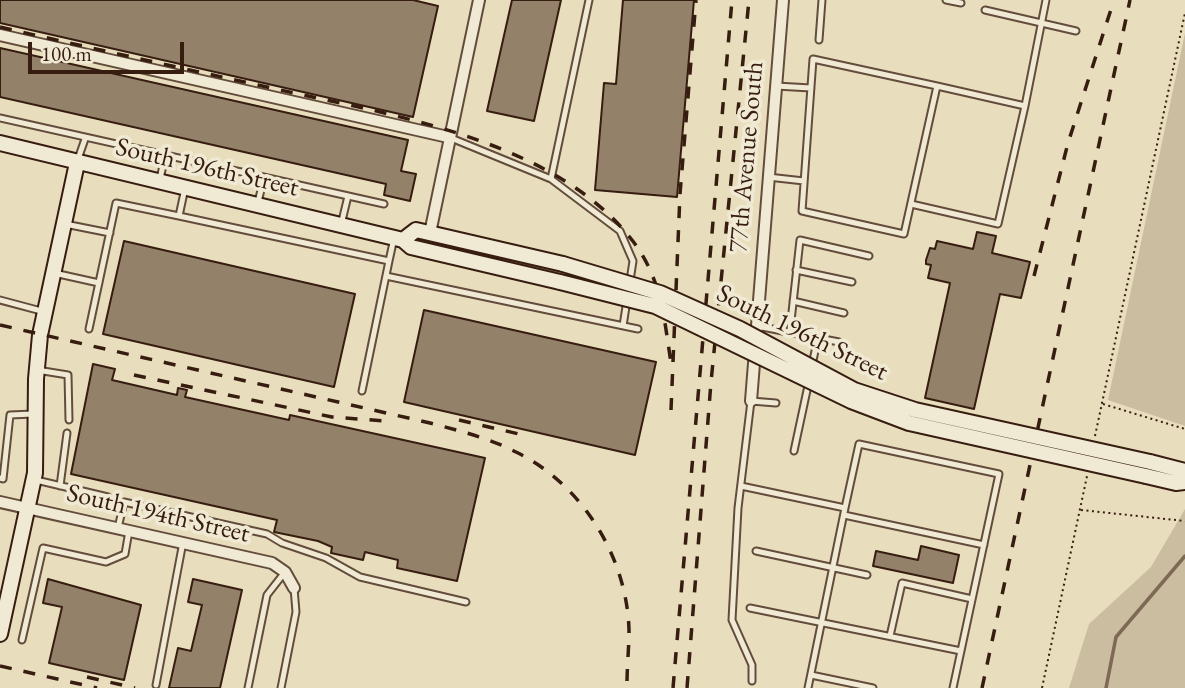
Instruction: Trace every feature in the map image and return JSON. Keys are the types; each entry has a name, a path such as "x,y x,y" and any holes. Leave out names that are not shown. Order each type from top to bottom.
{"main road":[{"name":"South 196th Street","path":"0,143 399,239 420,250 655,306 851,401 909,423 1146,477 1176,483 1185,482"},
{"path":"0,633 34,480 37,369 45,312 77,163"},
{"name":"South 196th Street","path":"399,239 416,230 563,264 660,293 740,329 854,390 915,410 1185,471"}],"street":[{"path":"430,233 479,0"},
{"name":"77th Avenue South","path":"751,401 783,0"},
{"path":"0,35 449,137"},
{"name":"South 194th Street","path":"0,502 272,563 285,572"},
{"path":"285,572 294,588"}],"lane":[{"path":"551,179 589,0"},
{"path":"819,40 822,0"},
{"path":"946,0 961,3"},
{"path":"911,204 998,224 1046,0"},
{"path":"985,10 1076,31"},
{"path":"937,86 904,234 802,211 813,59 937,86 1024,106"},
{"path":"776,86 811,88"},
{"path":"0,127 1,118 384,204"},
{"path":"449,137 551,179 620,231 633,261 623,326"},
{"path":"77,163 85,139"},
{"path":"159,182 165,156"},
{"path":"768,177 804,181"},
{"path":"258,205 264,178"},
{"path":"179,216 185,188"},
{"path":"341,225 348,196"},
{"path":"89,329 116,203 389,261"},
{"path":"64,223 110,233"},
{"path":"362,391 389,261 399,239"},
{"path":"790,330 800,240 869,256"},
{"path":"796,270 852,282"},
{"path":"53,273 99,283"},
{"path":"386,276 638,330"},
{"path":"0,300 45,312"},
{"path":"793,301 844,313"},
{"path":"757,326 790,330 839,342"},
{"path":"794,451 818,337"},
{"path":"37,369 68,375 69,420"},
{"path":"752,681 752,665 732,620 741,486 751,401 776,402"},
{"path":"0,478 3,479 10,415 36,413"},
{"path":"60,486 67,433"},
{"path":"808,688 859,444 999,474 953,688"},
{"path":"34,480 108,497"},
{"path":"741,486 845,508"},
{"path":"22,640 43,548 106,562 125,554 124,502 267,534 282,543 326,558 360,577 466,602"},
{"path":"844,515 984,545"},
{"path":"156,685 183,542"},
{"path":"756,551 867,575"},
{"path":"248,688 267,596 285,572"},
{"path":"890,636 902,583 972,598"},
{"path":"281,688 296,612 294,588"},
{"path":"750,608 961,651"},
{"path":"811,675 873,688"}],"path":[{"path":"1094,443 1185,13"},
{"path":"1102,404 1185,429"},
{"path":"1042,688 1088,470"},
{"path":"1080,509 1185,521"}],"shaded area":[{"path":"1185,33 1185,426 1108,400"},
{"path":"1185,509 1185,688 1069,688 1089,624 1151,567"}],"building":[{"path":"0,0 413,0 438,6 413,117 0,23"},
{"path":"512,0 561,0 534,121 487,111"},
{"path":"623,0 694,0 677,197 595,190 604,83 616,84"},
{"path":"0,48 408,140 401,171 416,174 410,201 384,195 386,184 0,97"},
{"path":"977,232 996,236 992,253 1030,262 1021,298 1000,294 974,409 925,398 950,283 928,278 931,265 926,264 926,260 930,248 935,249 937,241 973,249"},
{"path":"124,241 355,294 334,387 103,334"},
{"path":"424,310 656,362 635,455 404,402"},
{"path":"93,364 115,369 112,380 177,395 178,388 187,390 185,397 289,420 290,415 485,458 457,581 397,568 398,560 365,552 363,560 331,553 332,547 318,541 274,532 277,520 71,474"},
{"path":"921,546 959,555 953,583 873,566 876,551 918,560"},
{"path":"48,579 141,605 124,680 49,663 62,607 43,603"},
{"path":"193,579 242,590 220,688 169,688 178,648 191,651 202,605 188,602"}],"waterway":[{"path":"1106,688 1116,637 1185,556"}],"railway":[{"path":"671,410 680,194 696,0"},
{"path":"673,688 732,0"},
{"path":"687,688 711,382 749,0"},
{"path":"1034,276 1068,143 1114,0"},
{"path":"982,688 1130,0"},
{"path":"0,27 408,119 460,134 510,153 556,176 598,205 632,240 642,255 661,302 672,369"},
{"path":"0,325 430,423 485,439 516,452 561,483 580,503 610,550 626,603 629,630 627,684"},
{"path":"134,375 332,417 385,421"},
{"path":"459,420 519,434"},
{"path":"0,666 97,688"},
{"path":"87,677 135,688"}]}
